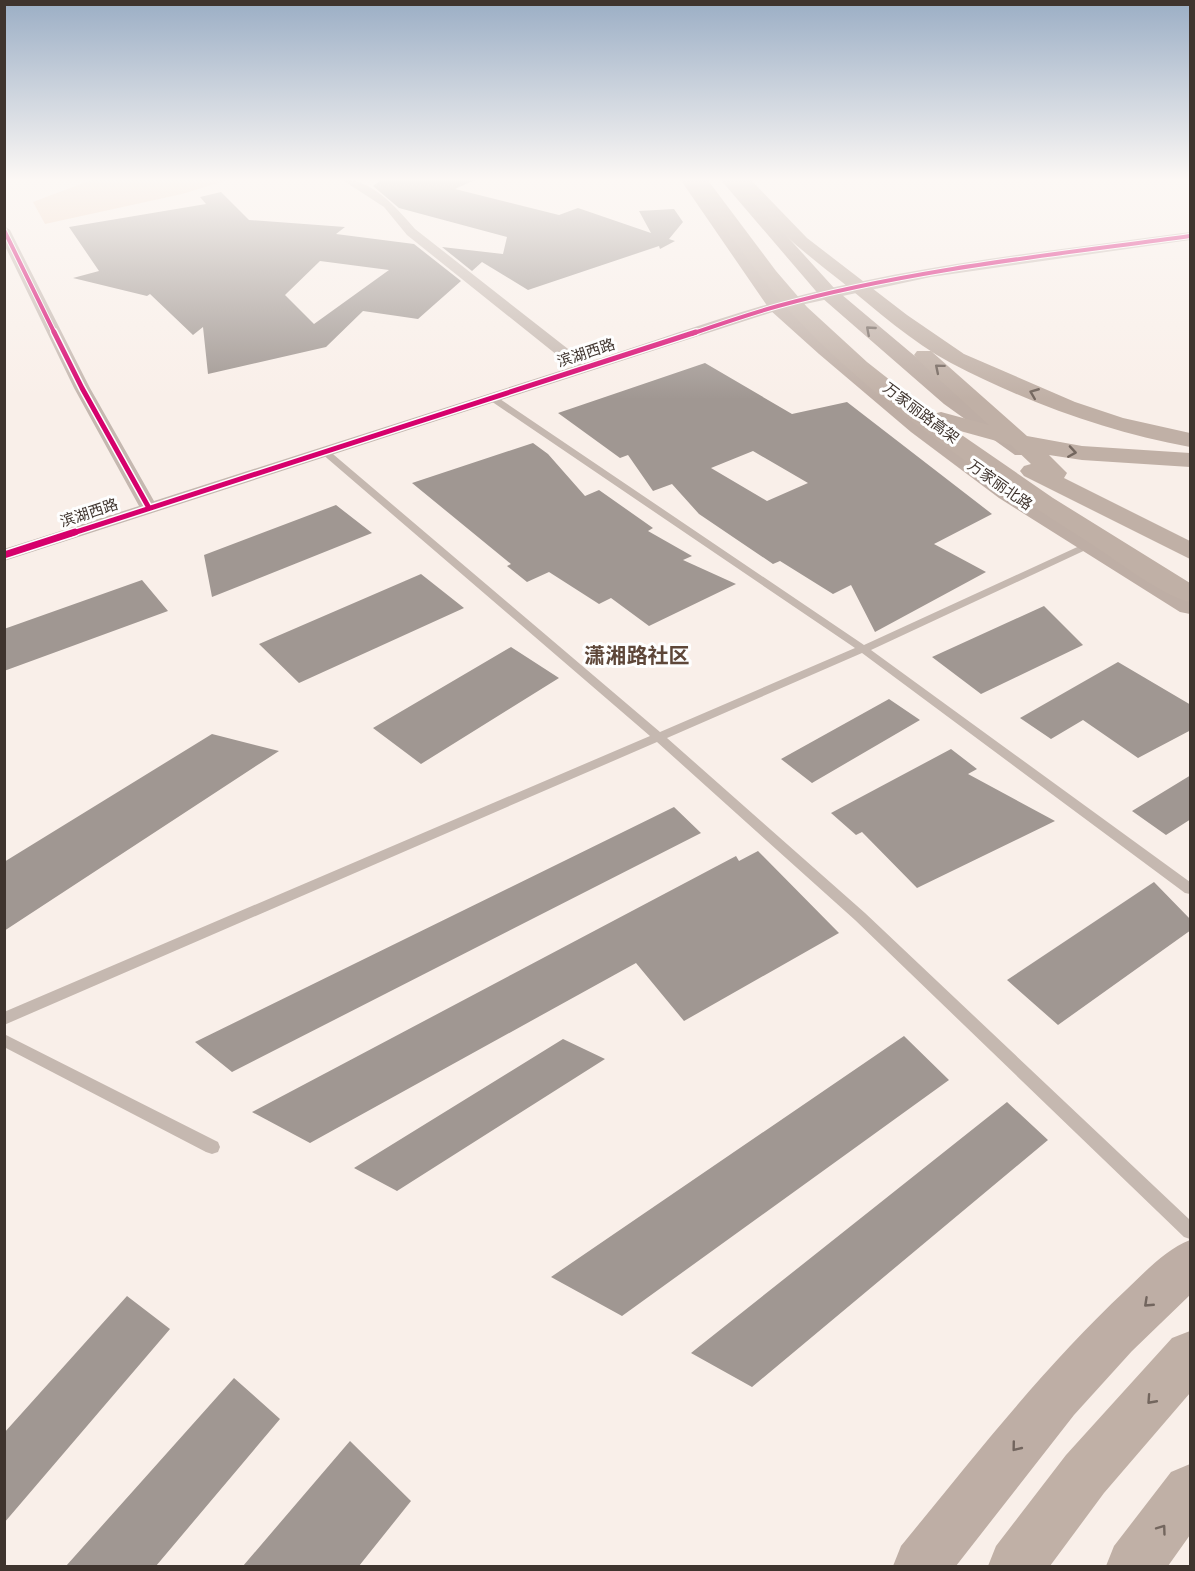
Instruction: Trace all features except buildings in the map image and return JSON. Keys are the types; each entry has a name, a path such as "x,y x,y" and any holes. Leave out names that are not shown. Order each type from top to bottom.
{"highway":[{"path":"729,252 756,291 801,340 857,380 937,418 1043,447 1082,453 1191,460"},
{"name":"万家丽路高架","path":"753,252 783,292 817,328 875,378 949,435 1046,504 1191,594"},
{"name":"万家丽路高架","path":"776,252 843,329 931,399 1043,472 1114,527 1191,573"},
{"path":"810,252 831,275 984,406 1043,472 1191,551"},
{"path":"814,252 900,319 957,358 1067,407 1117,423 1191,440"},
{"path":"1016,1566 1084,1474 1191,1356"},
{"path":"1134,1566 1191,1491"}],"main road":[{"name":"万家丽北路","path":"739,252 777,306 919,427 1008,493 1191,606"},
{"path":"792,252 828,293 952,399 1043,472 1191,559"},
{"path":"921,1566 1056,1397 1115,1334 1191,1263"}],"street":[{"path":"15,252 82,388 149,508"},
{"path":"437,252 583,368"},
{"name":"滨湖西路","path":"4,555 777,306 828,293 1072,252"}],"lane":[{"path":"491,397 863,649 1191,889"},
{"path":"324,451 813,873 1191,1231"},
{"path":"4,1019 863,649 1089,545"},
{"path":"4,1040 212,1147"}],"cycle path":[{"path":"15,252 82,388 149,508"},
{"path":"4,555 777,306 931,273 1070,252"}],"district":[{"name":"潇湘路社区","path":"637,656"}]}
